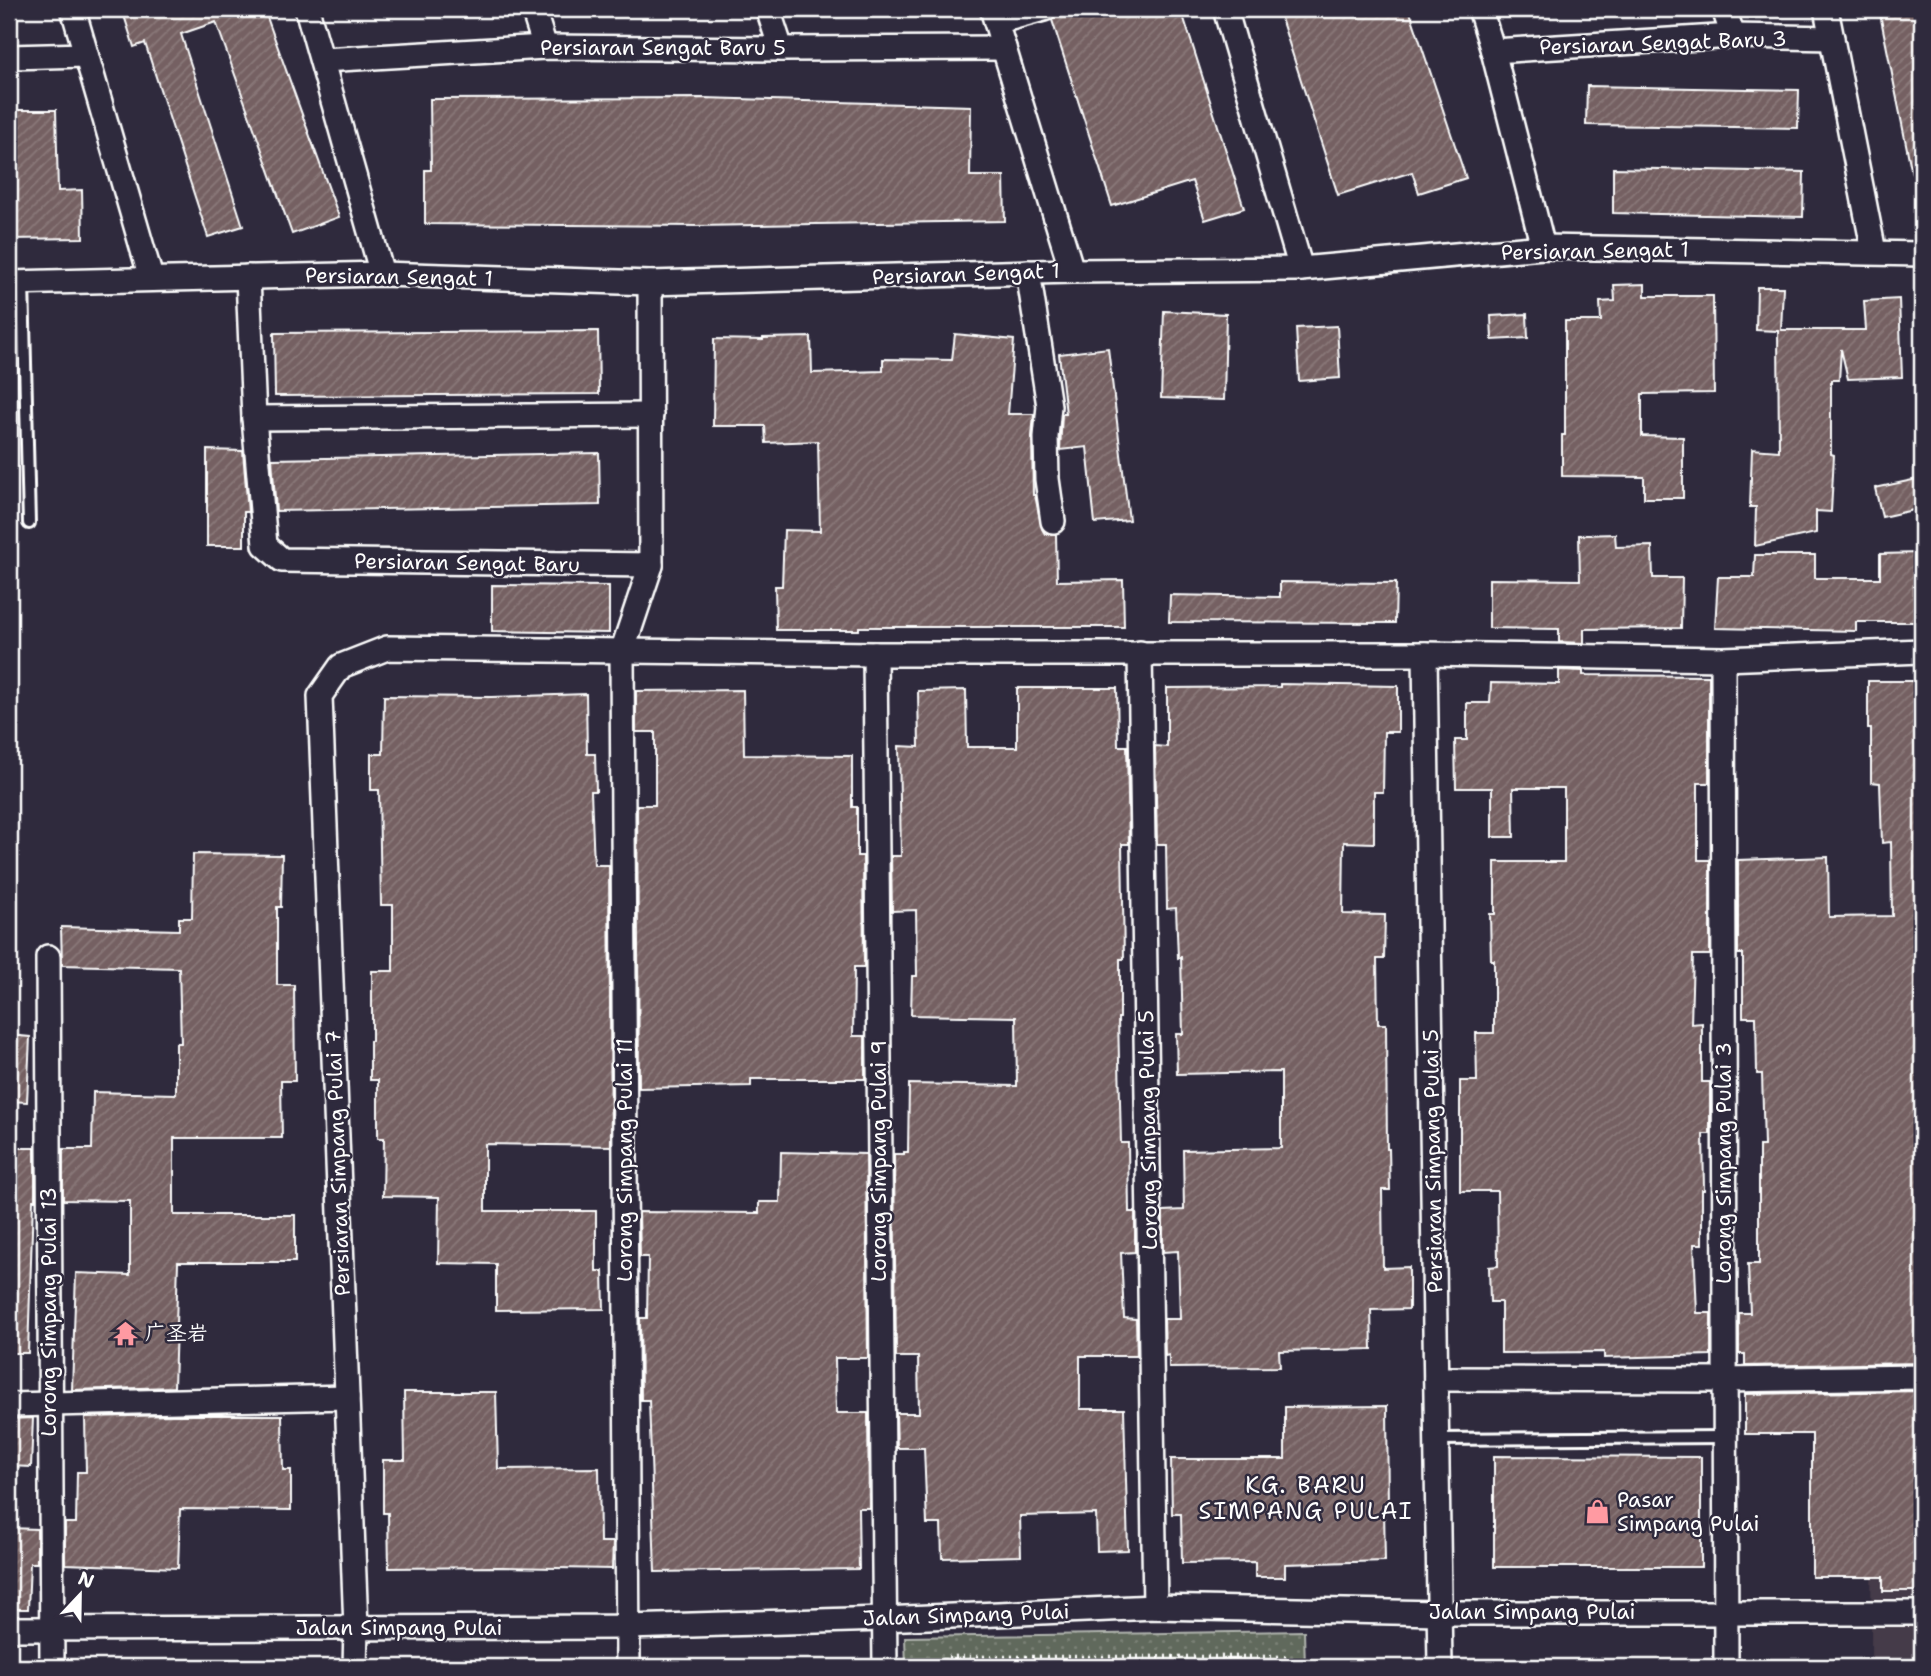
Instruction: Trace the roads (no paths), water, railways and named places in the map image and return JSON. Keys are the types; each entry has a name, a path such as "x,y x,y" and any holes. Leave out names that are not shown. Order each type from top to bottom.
{"street":[{"path":"73,9 151,278"},
{"path":"307,9 382,274"},
{"path":"533,9 545,47"},
{"path":"768,9 781,49"},
{"path":"1044,9 994,15 1072,271"},
{"path":"1225,9 1301,269"},
{"path":"1480,9 1543,247"},
{"path":"1724,9 1733,36"},
{"path":"1826,9 1874,253"},
{"name":"Persiaran Sengat Baru 3","path":"1493,51 1733,36 1832,38"},
{"name":"Persiaran Sengat Baru 5","path":"323,60 545,47 1004,48"},
{"path":"9,57 86,55"},
{"name":"Persiaran Sengat 1","path":"16,282 382,274 650,283 1072,271 1301,269 1543,247 1922,254"},
{"path":"1028,272 1049,406 1046,437 1047,479 1053,521"},
{"path":"248,277 254,418 651,415"},
{"name":"Lorong Simpang Pulai 11","path":"628,1667 622,652 651,565 650,283"},
{"name":"Persiaran Sengat Baru","path":"254,418 265,545 282,560 651,565"},
{"name":"Persiaran Simpang Pulai 7","path":"355,1667 356,1628 320,696 341,666 387,648 622,652"},
{"path":"622,652 1425,654 1723,659 1922,651"},
{"name":"Lorong Simpang Pulai 5","path":"1140,653 1155,1607"},
{"name":"Lorong Simpang Pulai 9","path":"875,654 885,1667"},
{"name":"Persiaran Simpang Pulai 5","path":"1425,654 1440,1667"},
{"name":"Lorong Simpang Pulai 3","path":"1723,659 1727,1667"},
{"name":"Lorong Simpang Pulai 13","path":"48,957 51,1667"},
{"path":"1436,1379 1725,1380 1922,1377"},
{"path":"9,1405 347,1397"},
{"name":"Jalan Simpang Pulai","path":"9,1629 628,1627 1155,1607 1439,1613 1922,1613"}],"lane":[{"path":"16,282 29,523"},
{"path":"1437,1439 1725,1437"}],"place":[{"name":"广圣岩","path":"125,1333"},
{"name":"Pasar Simpang Pulai","path":"1597,1512"}],"district":[{"name":"KG. BARU SIMPANG PULAI","path":"1306,1498"}]}
